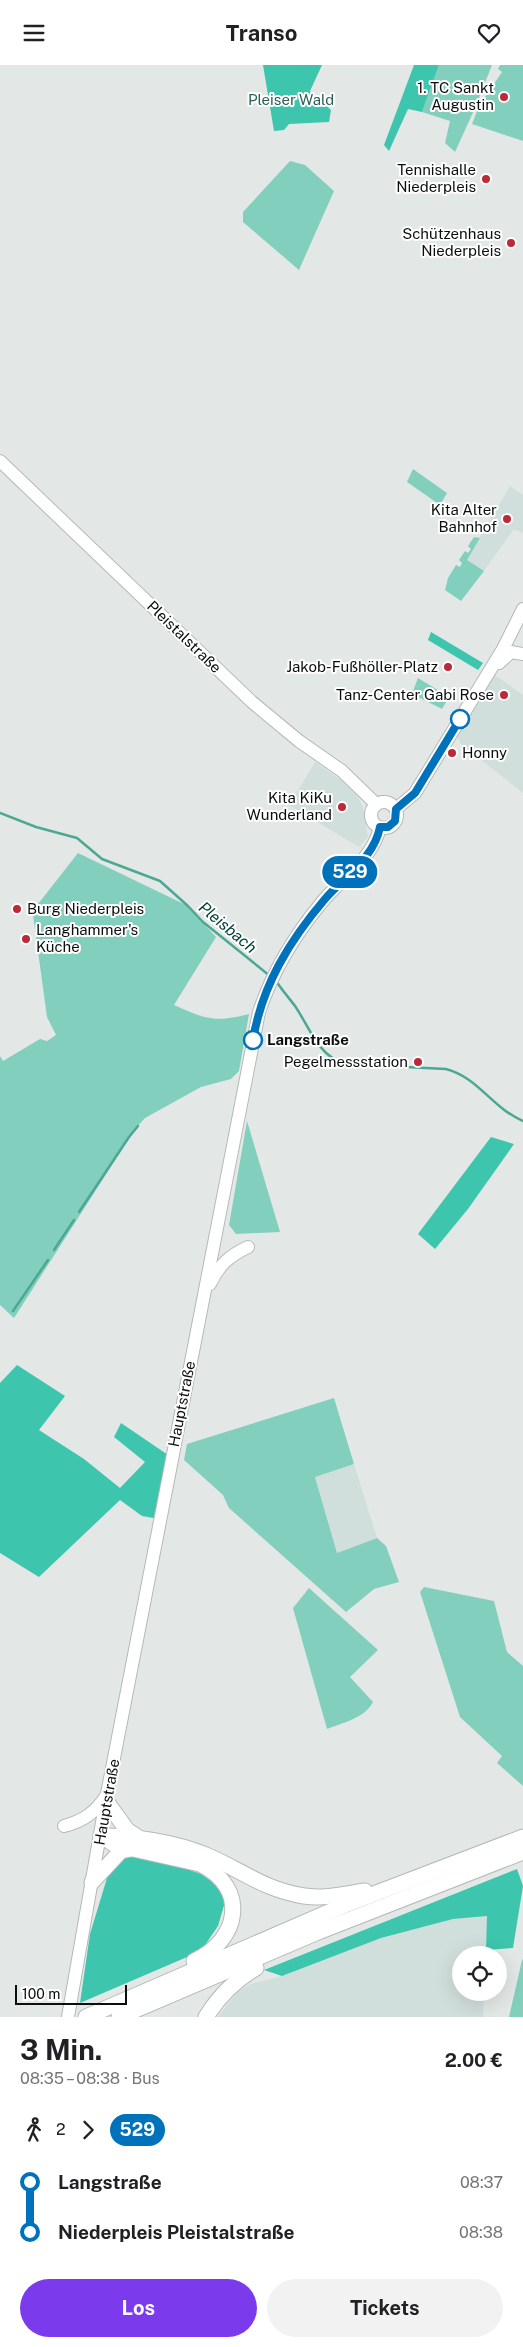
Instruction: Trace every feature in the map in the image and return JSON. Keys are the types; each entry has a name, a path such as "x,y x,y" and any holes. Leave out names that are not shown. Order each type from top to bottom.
{"highway":[{"path":"107,1797 135,1843 200,1864 221,1878 232,1897 231,1922 227,1933 218,1945 204,1957 162,1977 146,1990"},
{"path":"101,1836 115,1845 135,1843 206,1855 254,1881 306,1896 330,1896 396,1886"},
{"path":"86,2017 146,1990 396,1886 523,1837"},
{"path":"92,1881 120,1851 135,1843"},
{"path":"119,2017 318,1932 523,1853"},
{"path":"206,2017 213,2006 240,1977 271,1959 310,1941 318,1932"}],"main road":[{"name":"Pleistalstraße","path":"0,461 252,702 299,741 342,771 376,804"},
{"path":"396,809 415,793 487,676 523,609"},
{"path":"487,676 511,652 523,654"},
{"path":"387,802 396,809 397,818 392,825 380,827 373,823 371,815 376,804 387,802"},
{"name":"Hauptstraße","path":"68,2013 107,1797 255,1029 264,995 277,965 316,910 372,851 380,827"},
{"path":"202,1300 218,1267 231,1255 248,1247"},
{"path":"64,1827 82,1821 107,1797"}],"shaded area":[{"name":"Kita Alter Bahnhof","path":"510,486 523,495 523,533 514,529 484,571 466,560"},
{"path":"495,675 523,695 523,793 461,744 458,738 460,731"},
{"path":"315,762 342,781 358,797 363,807 368,837 359,847 289,805"},
{"path":"354,1464 377,1538 337,1553 315,1476"},
{"path":"488,1916 486,1946 452,1946 452,2001 484,2001 483,2017 218,2017 238,1991 251,1984 282,1976 381,1938 453,1919"}],"green space":[{"name":"Pleiser Wald","path":"263,65 322,65 310,91 331,110 329,122 289,124 284,130 274,131"},
{"path":"414,65 439,65 422,112 408,109 389,151 384,145"},
{"path":"439,65 492,65 455,152 445,143 450,121 422,112"},
{"name":"1. TC Sankt Augustin","path":"500,65 523,65 523,141 472,124 479,106 502,72 498,69"},
{"path":"290,161 305,165 334,191 299,270 243,222 243,212"},
{"path":"413,469 447,493 440,505 407,482"},
{"path":"474,537 480,538 467,560 484,571 461,601 445,590 448,578 456,565 460,567 462,563 459,560 465,551 468,553 471,549 468,546"},
{"path":"431,632 483,663 478,670 428,640"},
{"path":"418,678 449,697 442,709 412,694"},
{"path":"78,853 188,906 216,937 174,1005 194,1014 218,1019 249,1014 239,1071 231,1079 201,1087 145,1118 135,1129 14,1318 0,1305 0,1056 3,1061 40,1039 47,1041 56,1035 47,1017 33,915 38,904"},
{"path":"247,1121 280,1232 236,1234 229,1225"},
{"path":"491,1137 514,1144 468,1209 435,1249 418,1234"},
{"path":"17,1365 65,1396 39,1430 84,1459 120,1488 145,1462 114,1437 121,1423 171,1457 159,1519 142,1516 120,1500 39,1577 0,1553 0,1383"},
{"path":"334,1398 354,1464 315,1477 337,1553 377,1538 386,1546 399,1582 374,1589 346,1612 229,1508 223,1495 184,1460 187,1444"},
{"path":"424,1587 494,1601 507,1652 523,1666 523,1786 497,1763 502,1756 460,1717 420,1592"},
{"path":"309,1588 378,1650 350,1677 373,1702 359,1716 327,1729 293,1608"},
{"path":"131,1856 175,1865 201,1874 219,1887 225,1902 218,1926 201,1951 80,2003 90,1934 107,1878 122,1858"},
{"path":"517,1869 523,1886 513,1948 507,1948 507,1946 486,1946 487,1916 453,1919 381,1938 282,1976 264,1970"},
{"path":"522,1960 523,2017 509,2017"}],"waterway":[{"name":"Pleisbach","path":"0,813 36,827 77,838 102,859 160,881 203,922 270,976"},
{"name":"Pleisbach","path":"276,981 295,1006 315,1039 327,1054 335,1060 344,1064 446,1069 467,1079 502,1108 523,1121"},
{"path":"79,1212 138,1126"},
{"path":"54,1250 74,1220"},
{"path":"13,1311 48,1260"}],"bus line":[{"name":"529","path":"253,1040 264,995 284,953 327,897 354,867 372,851 380,827 384,828 392,825 397,818 396,809 406,803 415,793 460,719"}],"place":[{"name":"1. TC Sankt Augustin","path":"504,97"},
{"name":"Tennishalle Niederpleis","path":"486,179"},
{"name":"Schützenhaus Niederpleis","path":"511,243"},
{"name":"Kita Alter Bahnhof","path":"507,519"},
{"name":"Jakob-Fußhöller-Platz","path":"448,667"},
{"name":"Tanz-Center Gabi Rose","path":"504,695"},
{"name":"Honny","path":"452,753"},
{"name":"Kita KiKu Wunderland","path":"342,807"},
{"name":"Burg Niederpleis","path":"17,909"},
{"name":"Langhammer's Küche","path":"26,939"},
{"name":"Langstraße","path":"253,1040"},
{"name":"Pegelmessstation","path":"418,1062"}]}
